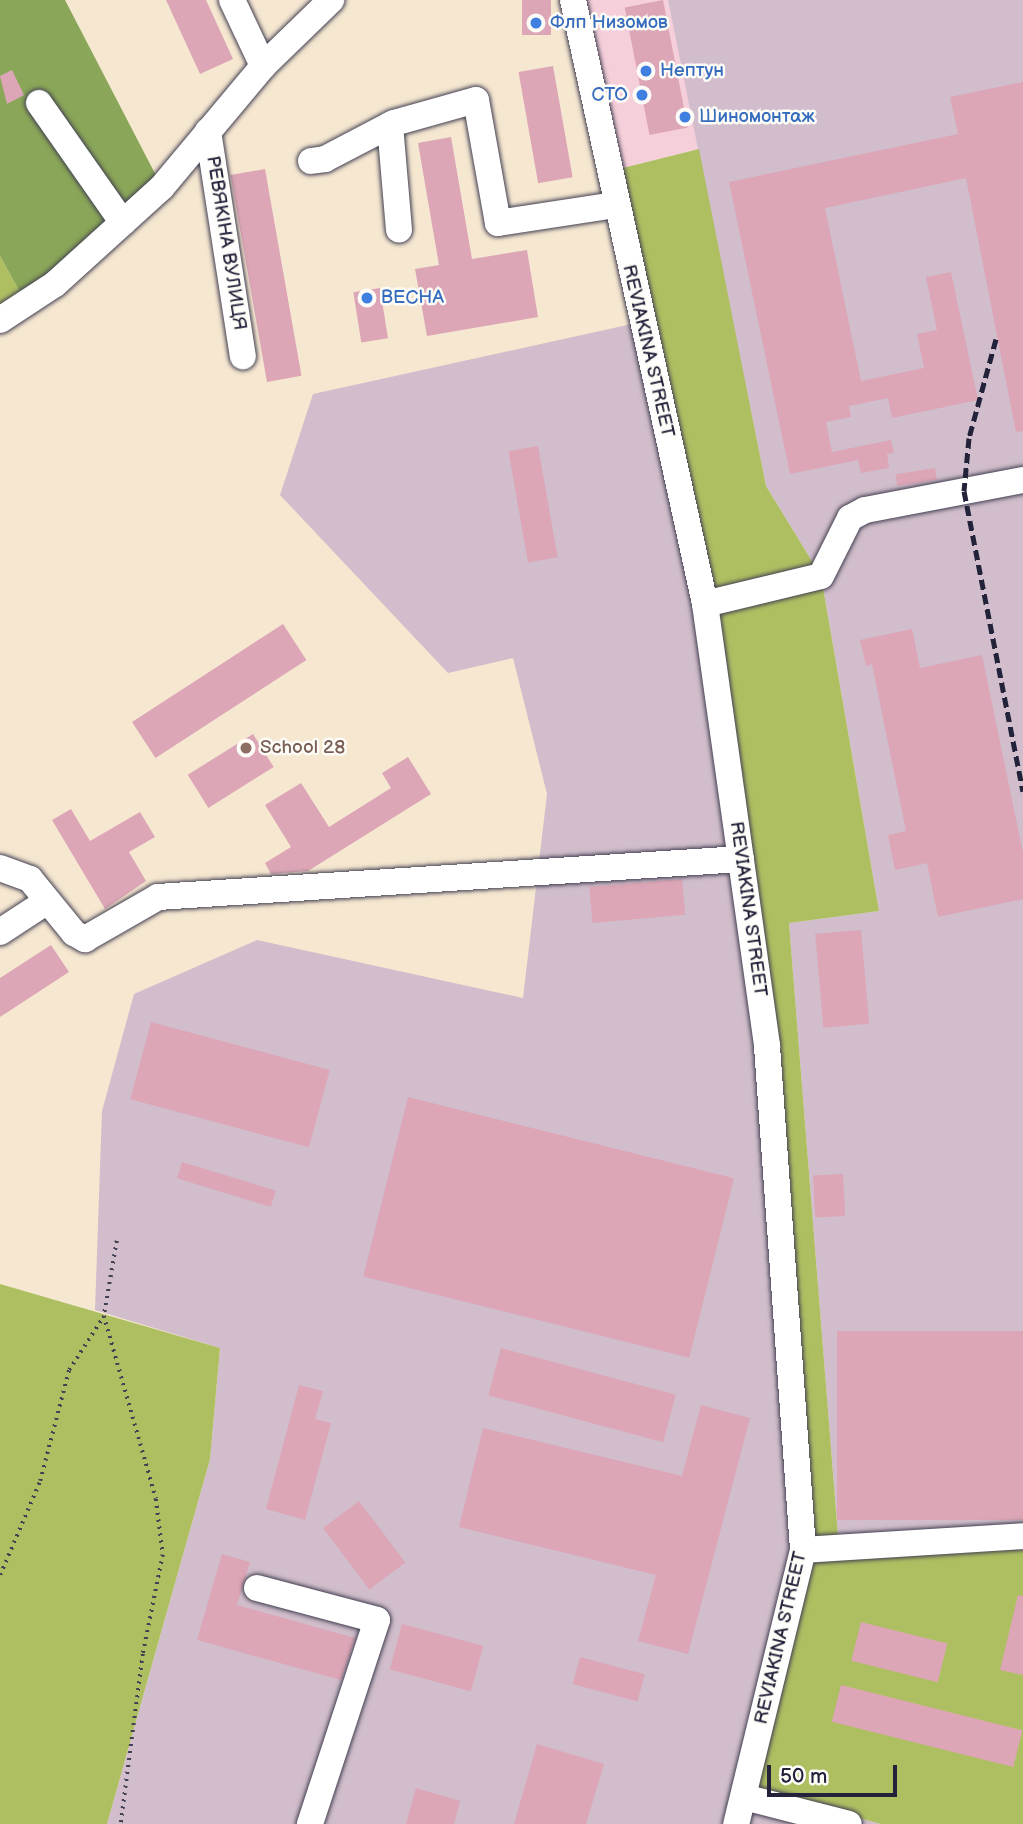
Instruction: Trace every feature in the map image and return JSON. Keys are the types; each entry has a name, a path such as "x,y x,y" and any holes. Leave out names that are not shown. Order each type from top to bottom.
{"street":[{"path":"232,0 263,66"},
{"path":"0,320 55,284 162,187 263,66 331,0"},
{"name":"REVIAKINA STREET","path":"573,0 615,205 705,604 767,1046 803,1550 736,1824"},
{"path":"311,161 325,159 390,125 476,100 498,223 615,205"},
{"path":"39,103 122,223"},
{"path":"390,125 399,230"},
{"name":"РЕВЯКІНА ВУЛИЦЯ","path":"208,131 243,356"},
{"path":"705,604 821,576 850,518 865,510 1023,480"},
{"path":"0,868 30,879 46,902 74,933 85,939 158,897 741,859"},
{"path":"0,932 46,902"},
{"path":"803,1550 1023,1536"},
{"path":"257,1588 377,1620 310,1824"},
{"path":"744,1797 849,1824"}],"path":[{"path":"0,1575 40,1481 69,1370 103,1315 117,1241"},
{"path":"103,1315 156,1499 163,1555 143,1654 121,1824"}],"shaded area":[{"path":"573,0 668,0 699,149 607,172"},
{"path":"668,0 1023,0 1023,1536 839,1548 789,923 879,911 821,576 766,486"},
{"path":"641,322 705,604 767,1046 803,1550 746,1788 881,1824 107,1824 210,1459 220,1348 95,1310 102,1111 134,994 257,940 523,998 547,794 513,658 448,673 280,495 313,394"}],"green space":[{"path":"0,0 65,0 162,187 26,303 0,256"},
{"path":"699,149 766,486 821,576 879,911 789,923 839,1548 1023,1536 1023,1824 881,1824 746,1788 803,1550 767,1046 705,604 607,172"},
{"path":"0,256 26,303 0,320"},
{"path":"0,1284 220,1348 210,1459 107,1824 0,1824"}],"building":[{"path":"166,0 206,0 233,59 200,74"},
{"path":"522,0 551,0 551,35 522,35"},
{"path":"663,0 688,128 650,135 625,7"},
{"path":"553,66 573,177 538,183 519,72"},
{"path":"12,70 24,95 7,104 0,76"},
{"path":"1023,82 1023,431 1016,432 966,178 825,208 861,381 924,368 917,334 937,330 926,277 951,272 978,400 892,418 888,398 849,406 851,417 826,422 832,452 891,440 894,453 887,454 889,468 861,473 858,460 790,474 729,182 958,134 950,97"},
{"path":"451,137 472,259 527,250 538,317 427,336 415,269 439,265 418,143"},
{"path":"265,169 301,376 267,382 231,175"},
{"path":"380,288 388,338 361,343 353,292"},
{"path":"538,446 558,557 528,562 508,451"},
{"path":"935,468 937,480 897,486 895,474"},
{"path":"283,624 306,660 155,758 132,722"},
{"path":"912,629 920,668 982,655 1023,853 1023,899 938,917 927,863 895,870 888,835 906,831 872,664 866,666 860,640"},
{"path":"253,734 274,767 208,808 188,775"},
{"path":"408,757 431,794 308,871 271,874 265,863 291,847 265,805 301,783 329,827 391,788 382,773"},
{"path":"71,809 90,841 140,812 155,837 129,852 146,881 105,909 52,820"},
{"path":"682,879 685,915 592,923 589,887"},
{"path":"861,930 869,1024 823,1028 815,934"},
{"path":"51,945 69,972 0,1017 0,978"},
{"path":"151,1022 330,1070 309,1147 130,1099"},
{"path":"408,1097 734,1178 689,1358 363,1277"},
{"path":"182,1162 276,1191 271,1207 177,1178"},
{"path":"843,1174 845,1216 815,1218 813,1176"},
{"path":"837,1331 1023,1331 1023,1520 837,1520"},
{"path":"501,1348 676,1395 663,1442 488,1395"},
{"path":"299,1385 323,1391 315,1419 331,1423 305,1520 266,1509"},
{"path":"701,1405 750,1418 688,1654 638,1641 656,1575 459,1527 483,1428 682,1476"},
{"path":"359,1501 405,1562 369,1590 323,1528"},
{"path":"222,1554 250,1562 237,1605 355,1638 341,1680 197,1640"},
{"path":"1018,1595 1023,1596 1023,1675 1000,1670"},
{"path":"861,1622 947,1644 938,1682 851,1661"},
{"path":"402,1624 483,1646 471,1691 390,1669"},
{"path":"580,1657 645,1674 637,1701 573,1684"},
{"path":"841,1685 1022,1730 1013,1767 832,1722"},
{"path":"537,1744 604,1764 586,1824 514,1824"},
{"path":"416,1788 460,1801 454,1824 406,1824"}],"railway":[{"path":"996,339 969,438 964,491 1023,791"}],"place":[{"name":"Флп Низомов","path":"536,23"},
{"name":"Нептун","path":"646,71"},
{"name":"СТО","path":"642,95"},
{"name":"Шиномонтаж","path":"685,117"},
{"name":"ВЕСНА","path":"367,298"},
{"name":"School 28","path":"246,748"}]}
